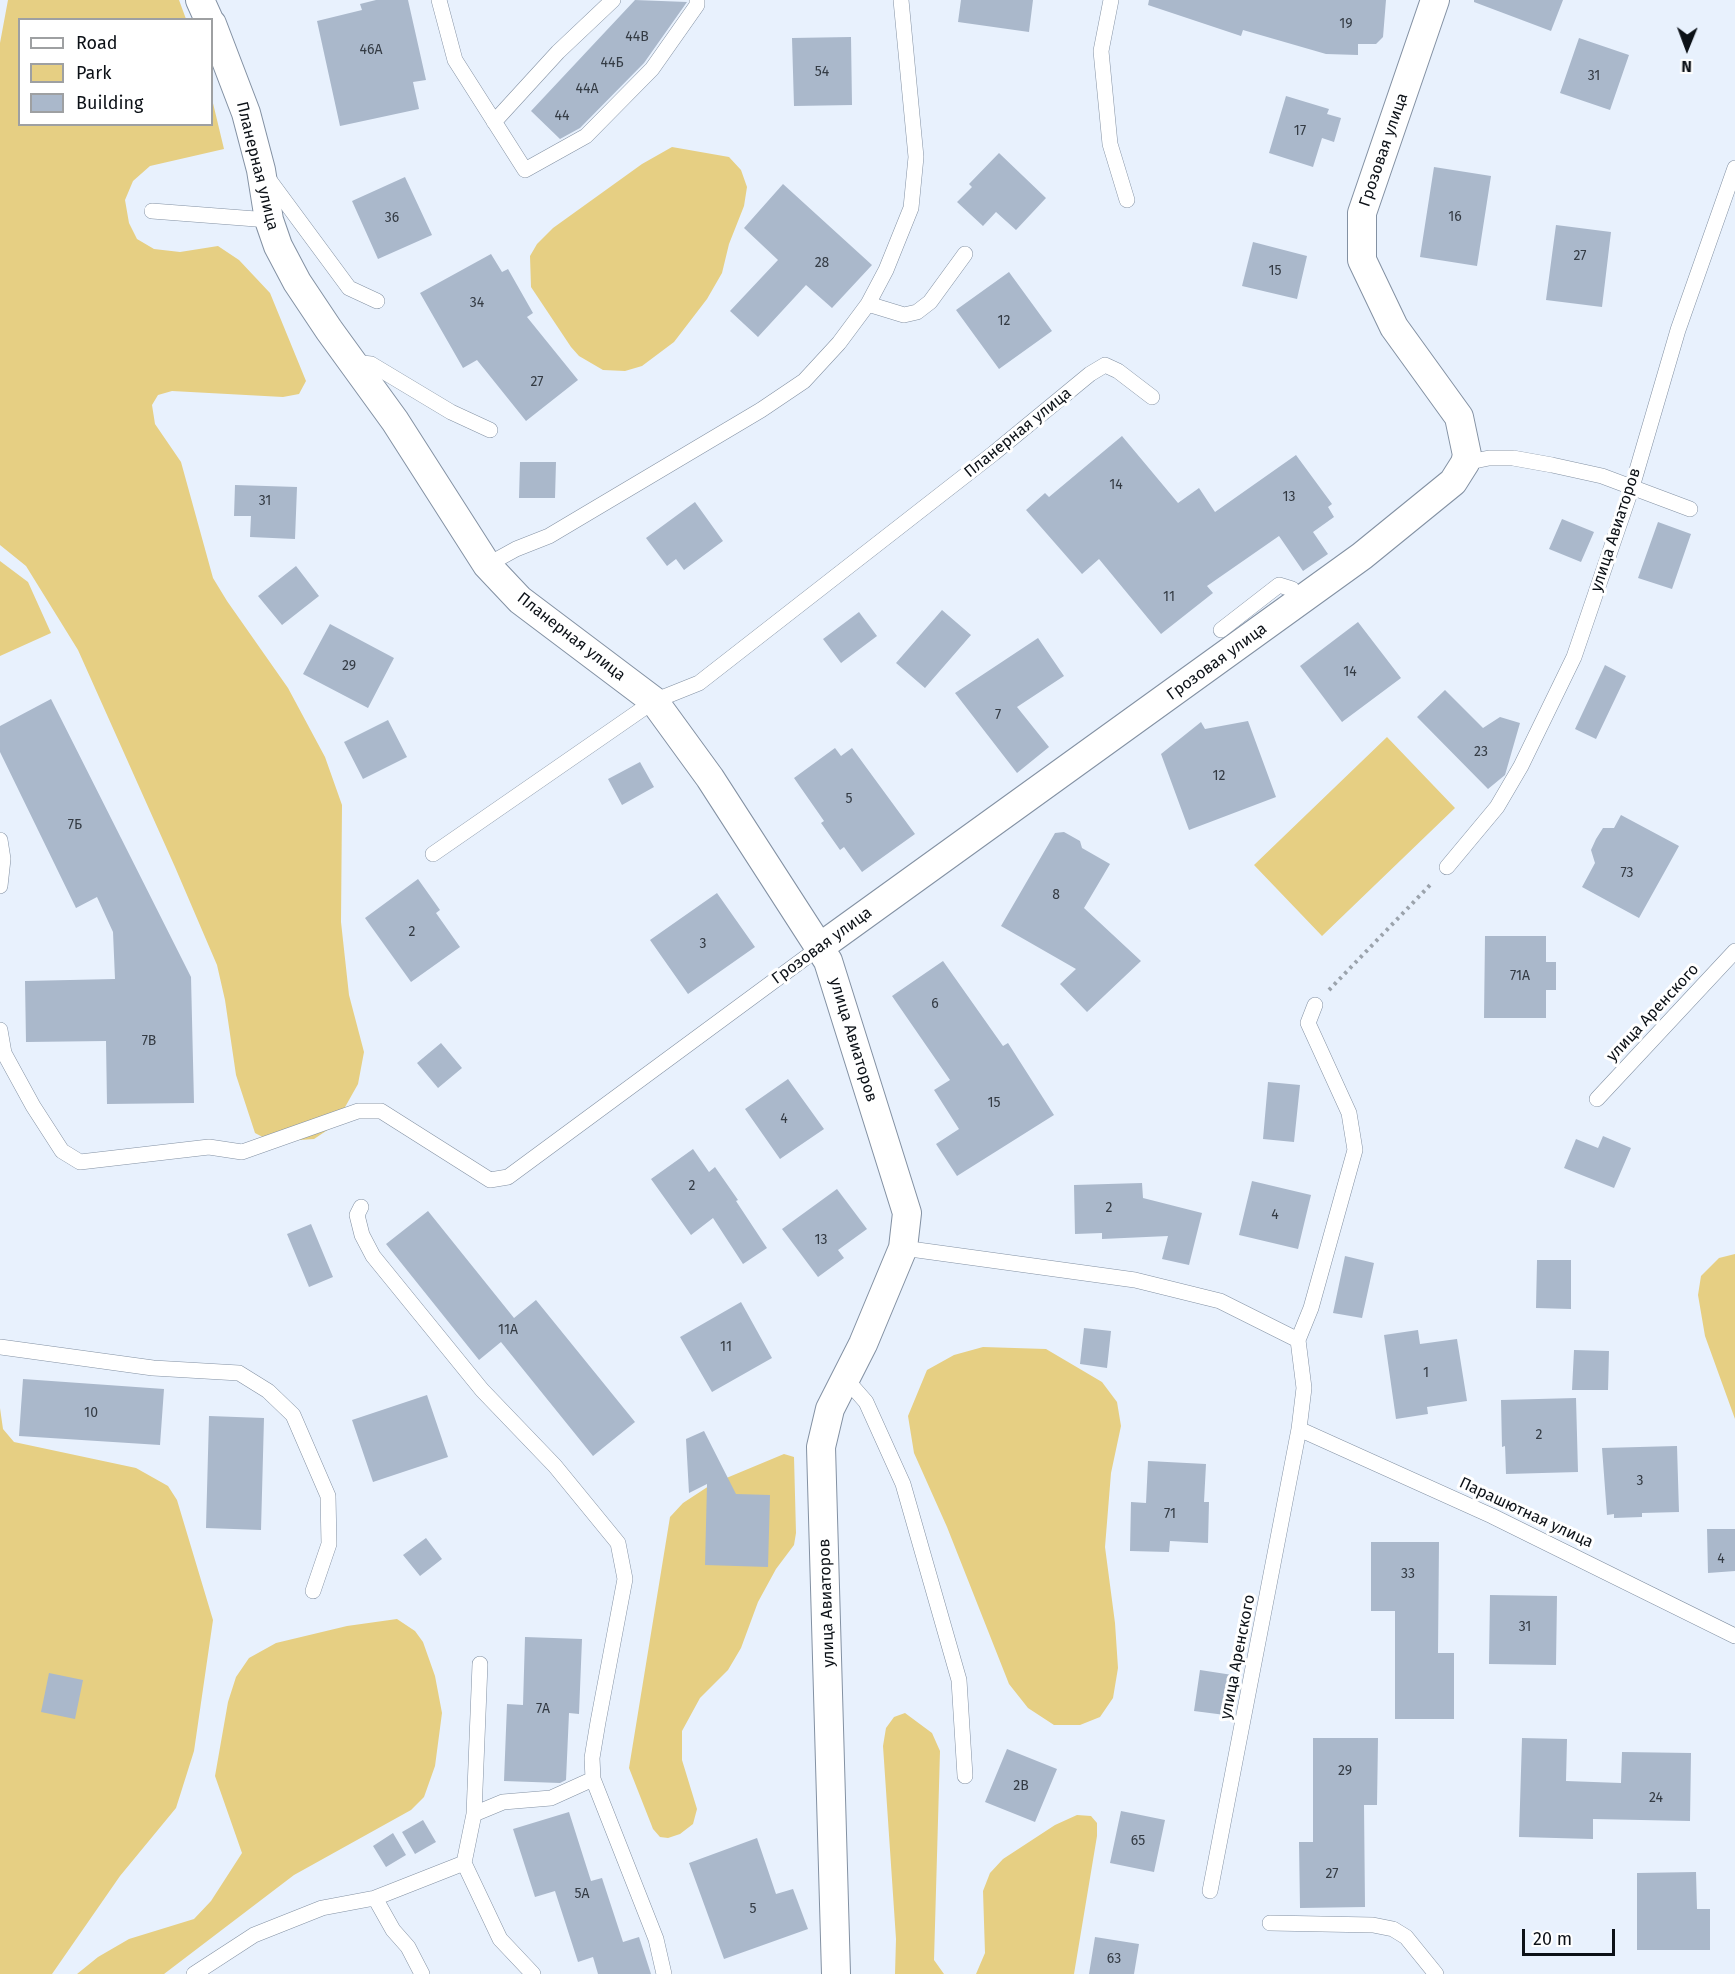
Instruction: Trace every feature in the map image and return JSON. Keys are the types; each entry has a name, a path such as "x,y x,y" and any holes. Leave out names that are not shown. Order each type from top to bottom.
{"street":[{"path":"200,0 208,18"},
{"name":"Грозовая улица","path":"820,947 1362,556 1453,482 1465,463 1467,455 1459,417 1394,327 1362,260 1362,213 1435,0"},
{"name":"Планерная улица","path":"213,26 246,113 261,170 269,220 278,246 297,282 395,421 488,565 520,600 654,701"},
{"name":"улица Авиаторов","path":"654,701 710,778 828,961 907,1214 903,1248 864,1344 830,1409 821,1447 836,1974"}],"lane":[{"path":"439,0 454,60 525,170 586,136 652,69 697,5 698,0"},
{"path":"494,122 558,52 613,0"},
{"path":"488,565 516,549 549,537 804,381 839,343 868,304 886,270 911,208 916,157 901,0"},
{"path":"1111,0 1101,51 1110,144 1127,200"},
{"name":"улица Авиаторов","path":"1447,867 1497,807 1521,766 1574,657 1632,487 1678,330 1735,168"},
{"path":"261,170 349,288 377,301"},
{"path":"152,211 269,220"},
{"path":"868,304 904,315 917,312 930,302 965,254"},
{"path":"354,362 371,364 451,412 490,430"},
{"name":"Планерная улица","path":"654,701 699,683 1105,365 1118,371 1152,397"},
{"path":"1465,463 1489,458 1513,458 1602,476 1690,509"},
{"path":"1221,630 1279,585 1292,589 1299,602"},
{"path":"434,854 654,701"},
{"path":"0,840 3,859 0,886"},
{"name":"Грозовая улица","path":"0,1030 4,1053 33,1106 62,1151 80,1162 209,1147 242,1152 358,1112 381,1111 490,1180 508,1177 820,947"},
{"name":"улица Аренского","path":"1597,1099 1735,951"},
{"path":"903,1248 1135,1280 1220,1301 1298,1340 1311,1308 1355,1150 1349,1113 1308,1023 1315,1005"},
{"path":"361,1206 357,1215 362,1235 373,1256 482,1390 555,1466 618,1543 625,1579 597,1722 592,1758 593,1779 656,1939 664,1974"},
{"name":"улица Аренского","path":"1210,1890 1299,1429 1304,1388 1298,1340"},
{"path":"0,1347 153,1368 239,1373 268,1391 293,1414 328,1496 330,1544 313,1591"},
{"path":"845,1378 866,1402 903,1484 959,1680 965,1776"},
{"name":"Парашютная улица","path":"1299,1429 1492,1516 1735,1636"},
{"path":"480,1664 474,1814 464,1863 500,1939 533,1974"},
{"path":"474,1814 503,1802 551,1798 593,1779"},
{"path":"194,1974 254,1935 322,1908 375,1898 464,1863"},
{"path":"375,1898 393,1930 408,1947 422,1974"},
{"path":"1270,1923 1373,1924 1393,1929 1406,1937 1436,1974"}],"path":[{"path":"1315,1005 1447,867"}],"green space":[{"path":"8,0 179,0 186,18 18,18 18,126 213,126 213,103 224,149 150,166 133,181 125,200 129,223 137,239 154,249 180,252 218,246 239,260 270,293 306,381 299,394 283,397 172,391 158,395 152,405 155,424 181,462 213,578 288,688 325,757 342,805 341,922 349,995 364,1052 358,1084 335,1125 314,1139 272,1142 255,1133 236,1075 225,1000 217,965 175,867 78,650 26,566 0,545 0,43"},
{"path":"672,147 729,157 741,170 747,187 744,206 729,244 722,273 707,299 674,342 642,366 625,371 603,370 579,356 571,347 531,287 530,256 537,244 553,228 642,164"},
{"path":"0,561 28,582 51,633 0,656"},
{"path":"1387,737 1455,808 1322,936 1254,865"},
{"path":"1735,1254 1735,1419 1705,1336 1698,1295 1701,1276 1719,1258"},
{"path":"983,1347 1046,1349 1102,1382 1117,1402 1121,1426 1111,1473 1105,1547 1115,1623 1118,1668 1113,1698 1100,1717 1080,1725 1054,1725 1028,1708 1009,1684 947,1527 914,1453 908,1416 927,1370 954,1355"},
{"path":"0,1408 3,1429 14,1442 136,1468 168,1486 177,1500 213,1620 194,1751 176,1808 120,1876 52,1974 0,1974"},
{"path":"784,1454 794,1457 796,1533 794,1545 776,1569 758,1602 741,1648 728,1670 700,1698 682,1731 682,1760 697,1809 693,1824 680,1834 668,1838 660,1837 653,1829 629,1768 670,1517 683,1503 712,1484"},
{"path":"397,1619 415,1631 423,1642 435,1676 442,1713 435,1766 424,1797 411,1810 294,1875 164,1974 77,1974 98,1957 129,1939 194,1919 211,1901 242,1853 215,1776 228,1702 236,1677 249,1658 276,1643 347,1626"},
{"path":"905,1713 932,1733 940,1751 934,1960 944,1974 895,1974 896,1939 883,1746 886,1728 894,1717"},
{"path":"1077,1815 1091,1816 1097,1823 1097,1836 1074,1974 976,1974 985,1953 983,1891 990,1873 1003,1859 1055,1825"}],"building":[{"path":"376,0 408,0 426,80 413,82 419,109 340,126 317,21 362,10 360,4"},
{"path":"635,0 687,2 644,63 580,128 560,139 531,111"},
{"path":"961,0 1033,0 1029,32 958,22"},
{"path":"1149,0 1386,0 1383,37 1376,44 1358,44 1358,55 1326,54 1243,30 1241,36 1148,5"},
{"path":"1474,0 1563,0 1551,31 1474,2"},
{"path":"851,37 852,105 794,106 792,38"},
{"path":"1579,38 1629,55 1610,110 1560,93"},
{"path":"1286,96 1329,109 1327,114 1341,118 1334,142 1322,138 1313,167 1269,153"},
{"path":"999,153 1046,198 1016,230 996,212 983,226 957,202 972,187 969,184"},
{"path":"1434,167 1491,176 1477,266 1420,257"},
{"path":"405,177 432,235 378,259 352,201"},
{"path":"783,184 872,265 832,308 806,285 758,337 730,311 778,260 744,228"},
{"path":"1556,225 1611,232 1602,307 1546,300"},
{"path":"1253,242 1307,256 1297,299 1242,286"},
{"path":"491,254 502,272 508,269 533,313 527,317 578,380 526,421 477,360 463,368 420,293"},
{"path":"1009,272 1052,331 999,369 956,310"},
{"path":"1122,436 1178,503 1199,488 1215,512 1296,455 1332,504 1328,507 1334,517 1313,532 1328,554 1303,571 1279,536 1207,586 1213,593 1161,634 1099,559 1082,574 1026,510 1045,493 1049,497"},
{"path":"520,462 556,462 555,498 519,498"},
{"path":"235,485 297,487 295,539 250,537 251,516 234,516"},
{"path":"695,502 723,541 684,570 676,559 667,566 646,538"},
{"path":"1562,519 1594,532 1581,562 1549,549"},
{"path":"1658,522 1691,534 1672,589 1638,578"},
{"path":"296,566 319,596 282,625 258,596"},
{"path":"942,610 971,635 925,688 896,663"},
{"path":"859,612 877,636 841,663 823,639"},
{"path":"1358,622 1401,678 1342,722 1300,666"},
{"path":"330,624 394,658 368,708 303,674"},
{"path":"1038,638 1064,676 1017,707 1049,747 1017,773 955,693"},
{"path":"1605,665 1626,676 1596,739 1575,729"},
{"path":"1445,690 1483,728 1500,717 1520,723 1505,775 1488,789 1417,717"},
{"path":"51,699 191,977 194,1103 107,1104 106,1041 26,1042 25,981 115,979 113,932 97,897 76,908 0,752 0,726"},
{"path":"388,720 407,757 363,779 344,742"},
{"path":"1248,721 1276,797 1189,830 1161,754 1201,722 1205,729"},
{"path":"835,748 841,756 852,748 915,834 862,872 844,847 840,850 821,823 824,821 794,778"},
{"path":"640,762 654,787 622,805 608,779"},
{"path":"1621,815 1679,846 1639,918 1582,887 1595,863 1591,850 1596,839 1603,828 1614,828"},
{"path":"1064,832 1080,841 1082,848 1110,864 1084,908 1141,961 1087,1012 1060,984 1076,969 1001,926 1055,833"},
{"path":"418,879 440,910 436,913 460,947 411,982 365,918"},
{"path":"717,893 755,947 688,994 650,940"},
{"path":"1485,936 1546,936 1546,962 1556,962 1556,990 1546,990 1546,1018 1484,1018"},
{"path":"943,961 1003,1046 1008,1043 1054,1115 957,1176 936,1144 959,1129 934,1090 950,1080 892,996"},
{"path":"441,1043 462,1068 438,1088 417,1063"},
{"path":"788,1079 824,1129 780,1159 745,1109"},
{"path":"1268,1082 1300,1085 1294,1142 1263,1139"},
{"path":"1603,1136 1631,1148 1614,1188 1564,1168 1576,1139 1598,1148"},
{"path":"693,1149 709,1172 715,1167 767,1248 743,1264 713,1218 691,1235 651,1179"},
{"path":"1252,1181 1311,1195 1298,1249 1239,1235"},
{"path":"1142,1183 1143,1198 1202,1213 1189,1265 1162,1259 1168,1236 1102,1239 1102,1233 1075,1234 1074,1185"},
{"path":"837,1189 867,1229 838,1250 844,1258 818,1277 782,1229"},
{"path":"428,1211 514,1318 536,1300 635,1422 593,1456 501,1342 479,1360 386,1244"},
{"path":"311,1224 333,1277 309,1287 287,1234"},
{"path":"1345,1256 1374,1263 1362,1318 1333,1313"},
{"path":"1537,1260 1571,1260 1571,1309 1536,1308"},
{"path":"741,1302 772,1358 712,1392 680,1337"},
{"path":"1084,1328 1111,1331 1107,1368 1080,1364"},
{"path":"1418,1330 1420,1344 1457,1339 1467,1401 1427,1407 1428,1414 1396,1419 1384,1335"},
{"path":"1574,1350 1609,1351 1608,1390 1572,1390"},
{"path":"23,1379 164,1389 160,1445 19,1436"},
{"path":"427,1395 448,1457 373,1482 352,1420"},
{"path":"1576,1398 1578,1472 1506,1474 1505,1446 1502,1447 1501,1400"},
{"path":"209,1416 264,1418 261,1530 206,1528"},
{"path":"704,1431 736,1494 770,1495 768,1567 705,1565 707,1484 689,1493 686,1439"},
{"path":"1677,1446 1679,1512 1642,1513 1642,1517 1614,1518 1614,1514 1607,1515 1602,1448"},
{"path":"1148,1461 1206,1464 1204,1502 1209,1502 1208,1543 1170,1541 1169,1552 1130,1551 1131,1502 1146,1503"},
{"path":"1707,1529 1735,1529 1735,1571 1708,1573"},
{"path":"426,1538 442,1559 420,1576 403,1555"},
{"path":"1371,1542 1439,1542 1438,1653 1454,1653 1454,1719 1395,1719 1395,1611 1371,1611"},
{"path":"1490,1595 1557,1596 1556,1665 1489,1664"},
{"path":"525,1637 582,1639 579,1714 569,1713 566,1780 560,1783 504,1781 507,1704 523,1705"},
{"path":"1200,1670 1239,1676 1233,1716 1194,1711"},
{"path":"49,1673 83,1680 75,1719 41,1712"},
{"path":"1313,1738 1378,1738 1377,1805 1364,1805 1365,1907 1300,1908 1299,1842 1313,1842"},
{"path":"1522,1738 1567,1739 1566,1781 1621,1783 1622,1752 1691,1753 1690,1821 1593,1819 1593,1839 1519,1837"},
{"path":"1007,1749 1057,1769 1035,1822 985,1802"},
{"path":"1121,1811 1165,1820 1154,1872 1110,1863"},
{"path":"569,1812 591,1881 602,1878 623,1942 639,1937 651,1974 598,1974 593,1957 578,1962 555,1891 535,1897 513,1829"},
{"path":"423,1820 436,1842 415,1854 402,1832"},
{"path":"393,1833 406,1855 386,1867 373,1846"},
{"path":"757,1838 776,1894 793,1889 808,1929 724,1959 689,1863"},
{"path":"1696,1872 1697,1909 1710,1909 1710,1950 1637,1950 1637,1873"},
{"path":"1095,1937 1139,1944 1134,1974 1089,1974"}]}
